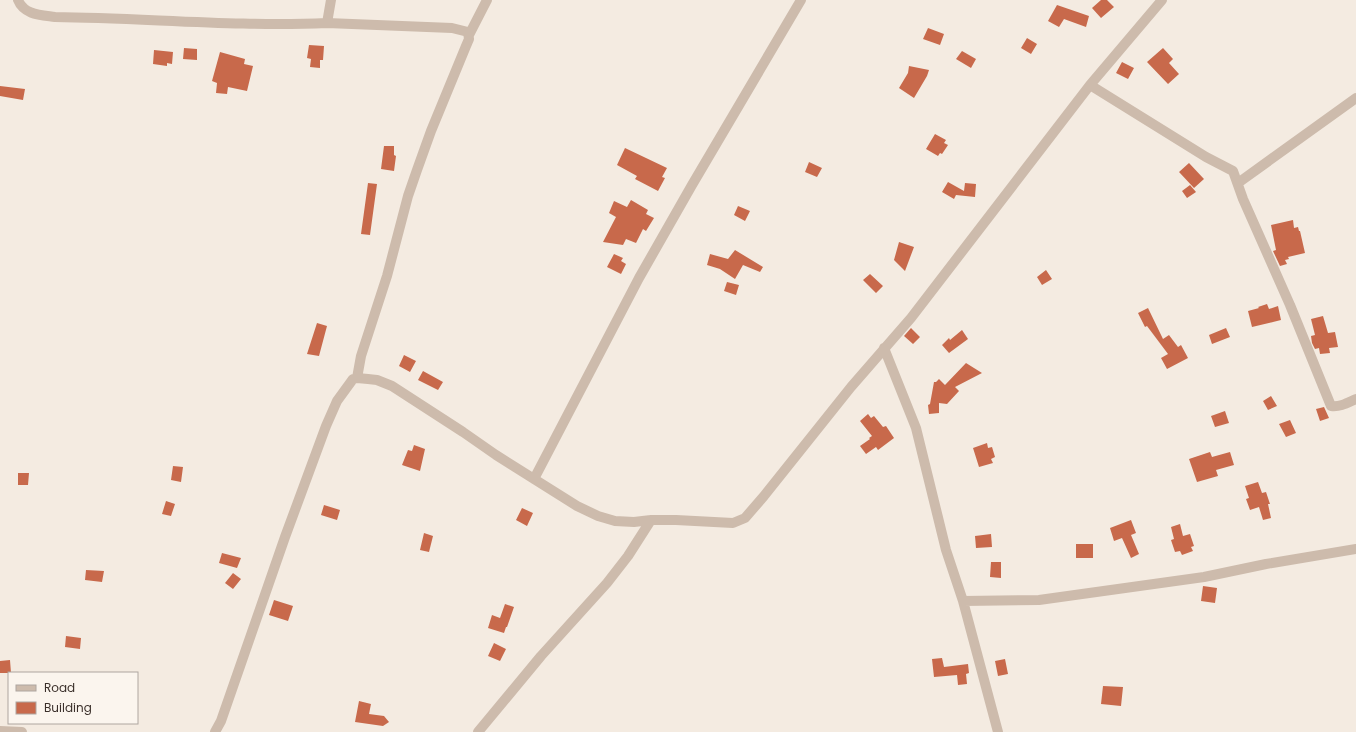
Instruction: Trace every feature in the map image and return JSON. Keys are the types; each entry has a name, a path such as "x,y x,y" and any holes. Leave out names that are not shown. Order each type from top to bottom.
{"street":[{"path":"18,0 23,8 31,13 55,17 200,22 292,24 327,23 459,29 468,32 469,35"},
{"path":"327,23 331,0"},
{"path":"357,378 361,356 387,276 407,202 430,131 466,46 469,35 487,0"},
{"path":"534,479 639,278 801,0"},
{"path":"215,732 222,721 282,544 326,426 337,401 350,382 357,378 377,380 392,386 534,479 577,506 598,516 615,521 634,522 676,520 706,523 733,523 745,518 948,271 1090,85 1162,0"},
{"path":"1090,85 1206,156 1234,171 1243,199 1287,298 1331,406 1344,405 1356,399"},
{"path":"1238,183 1356,98"},
{"path":"884,348 916,428 946,550 963,601 998,732"},
{"path":"478,732 541,656 607,583 628,556 651,520"},
{"path":"963,601 1039,600 1204,577 1266,564 1356,550"},
{"path":"0,731 22,732"}],"building":[{"path":"1101,0 1107,0 1114,7 1101,18 1092,8"},
{"path":"1057,5 1089,16 1086,27 1064,19 1059,27 1048,21"},
{"path":"928,28 944,34 940,45 923,39"},
{"path":"1027,38 1037,44 1031,54 1021,48"},
{"path":"309,45 324,46 323,60 320,60 320,68 310,67 311,59 307,58"},
{"path":"184,48 197,49 197,60 183,59"},
{"path":"1163,48 1173,59 1169,63 1179,74 1168,84 1147,62"},
{"path":"154,50 173,52 172,64 167,63 167,66 153,64"},
{"path":"962,51 976,59 971,68 956,59"},
{"path":"220,52 245,59 244,64 253,66 247,91 228,87 227,94 216,93 217,83 212,81"},
{"path":"1122,62 1134,68 1128,79 1116,73"},
{"path":"909,66 929,70 914,98 899,88 908,73"},
{"path":"0,86 25,89 23,100 0,96"},
{"path":"935,134 946,140 944,143 948,145 942,154 940,153 938,156 926,149"},
{"path":"384,146 394,146 394,155 396,156 394,171 381,169"},
{"path":"625,148 667,168 662,177 665,178 658,191 635,179 637,176 617,165"},
{"path":"809,162 822,168 817,177 805,172"},
{"path":"1189,163 1204,179 1194,188 1179,172"},
{"path":"948,182 964,191 965,183 976,184 975,197 956,195 954,199 942,192"},
{"path":"368,183 377,184 370,235 361,234"},
{"path":"1190,185 1196,192 1187,198 1182,191"},
{"path":"631,200 648,210 646,214 654,218 646,231 643,229 636,243 626,239 623,245 603,242 616,217 609,213 614,201 627,207"},
{"path":"738,206 750,211 745,221 734,215"},
{"path":"1293,220 1294,228 1298,227 1300,231 1305,253 1288,257 1289,259 1285,260 1287,264 1280,266 1273,251 1276,250 1271,225"},
{"path":"899,242 914,247 905,271 894,260"},
{"path":"735,250 763,267 760,272 743,265 735,279 720,269 707,265 710,254 728,259"},
{"path":"614,254 623,258 621,261 626,264 621,274 607,267"},
{"path":"1046,270 1052,279 1042,285 1037,277"},
{"path":"870,274 883,286 876,293 863,280"},
{"path":"727,282 739,285 736,295 724,291"},
{"path":"1267,304 1269,309 1278,306 1281,320 1252,327 1248,311"},
{"path":"1148,308 1163,339 1169,335 1178,347 1181,345 1188,358 1167,369 1161,358 1168,354 1147,326 1145,327 1138,313"},
{"path":"1323,316 1328,333 1335,332 1338,347 1329,348 1330,353 1320,354 1319,348 1315,349 1312,343 1311,336 1315,335 1311,319"},
{"path":"317,323 327,326 319,356 307,354"},
{"path":"911,328 920,337 913,344 904,336"},
{"path":"1226,328 1230,337 1212,344 1209,335"},
{"path":"962,330 968,339 949,353 942,345 949,338 950,340"},
{"path":"404,355 416,361 410,372 399,366"},
{"path":"966,363 982,373 955,387 959,391 947,404 939,403 939,413 929,414 928,405 930,404 934,382 939,379 945,385"},
{"path":"423,371 443,382 438,390 418,380"},
{"path":"1271,396 1277,406 1268,410 1263,401"},
{"path":"1324,407 1329,418 1320,421 1316,409"},
{"path":"1225,411 1229,423 1215,427 1211,416"},
{"path":"868,414 871,418 874,416 883,427 886,426 894,438 878,450 876,447 866,454 860,446 872,436 860,421"},
{"path":"1290,420 1296,433 1286,437 1279,424"},
{"path":"987,443 988,448 992,447 995,457 991,459 993,463 979,467 973,448"},
{"path":"414,445 425,449 420,471 402,465 408,450 412,451"},
{"path":"1210,452 1212,457 1230,452 1234,465 1216,470 1218,476 1197,482 1189,459"},
{"path":"173,466 183,467 181,482 171,480"},
{"path":"18,473 29,473 28,485 18,485"},
{"path":"1258,482 1262,493 1266,492 1270,504 1268,504 1271,518 1263,520 1259,507 1250,510 1246,499 1249,498 1245,486"},
{"path":"166,501 175,504 171,516 162,514"},
{"path":"324,505 340,510 337,520 321,515"},
{"path":"522,508 533,513 527,526 516,520"},
{"path":"1131,520 1136,533 1131,535 1139,554 1131,558 1122,538 1114,541 1110,528"},
{"path":"1180,524 1183,536 1190,534 1194,546 1191,547 1193,551 1182,555 1180,551 1175,552 1171,540 1174,539 1171,527"},
{"path":"424,533 433,536 429,552 420,550"},
{"path":"991,534 992,547 976,548 975,536"},
{"path":"1076,544 1093,544 1093,558 1076,558"},
{"path":"222,553 241,558 237,568 219,563"},
{"path":"991,562 1001,562 1001,578 990,577"},
{"path":"86,570 104,571 102,582 85,580"},
{"path":"233,573 241,579 233,589 225,583"},
{"path":"1203,586 1217,588 1215,603 1201,601"},
{"path":"274,600 293,606 288,621 269,615"},
{"path":"505,604 514,607 504,633 488,628 492,615 500,618"},
{"path":"66,636 81,638 80,649 65,647"},
{"path":"494,643 506,649 500,661 488,656"},
{"path":"942,658 944,667 968,664 969,673 966,674 967,684 958,685 957,675 934,677 932,659"},
{"path":"1005,659 1008,674 998,676 995,661"},
{"path":"10,660 11,672 0,673 0,661"},
{"path":"1103,686 1123,687 1121,706 1101,704"},
{"path":"359,701 371,704 369,714 384,716 389,722 383,726 355,722"}]}
